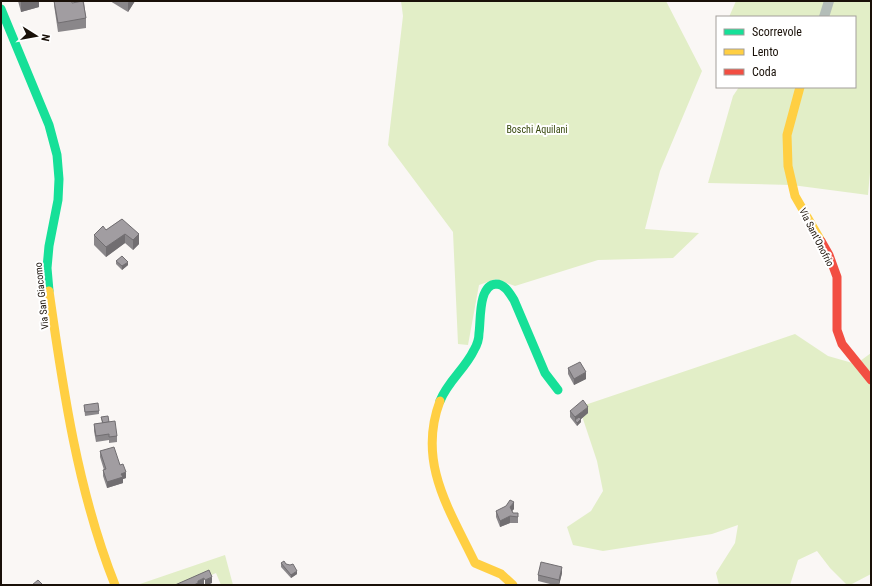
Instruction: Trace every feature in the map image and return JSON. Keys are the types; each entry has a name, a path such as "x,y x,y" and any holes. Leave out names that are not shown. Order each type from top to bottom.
{"street":[{"path":"824,16 829,1"},
{"name":"Via San Giacomo","path":"1,9 49,125 57,155 59,179 58,200 49,246 47,268 49,289 62,380 74,444 89,508 103,555 115,585"},
{"name":"Via Sant'Onofrio","path":"800,88 787,135 788,166 796,196 828,255 837,277 837,330 842,344 871,380"},
{"path":"513,585 501,574 475,563 440,488 433,463 431,448 433,428 438,406 445,388 473,353 479,336 483,299 487,289 493,285 501,286 508,290 514,300 545,373 558,390"}],"green space":[{"name":"Boschi Aquilani","path":"401,1 666,1 702,71 660,171 645,229 699,233 673,258 598,260 515,286 496,279 479,285 468,345 458,344 453,232 388,145 403,16"},
{"path":"736,1 871,1 871,161 868,195 792,185 708,183 733,96 738,88 856,88 856,16 729,16"},
{"path":"795,334 828,356 856,364 871,353 871,574 850,585 847,585 830,568 817,551 798,560 790,585 719,585 716,573 735,543 738,525 712,534 603,551 573,545 567,527 591,511 603,491 597,461 579,407"},
{"path":"225,555 233,585 221,585 216,573 189,585 137,585"}],"building":[{"path":"54,1 72,1 72,3 83,1 86,18 58,23"},
{"path":"122,219 139,234 133,240 125,234 106,247 94,235 103,226 106,230"},
{"path":"122,256 128,262 122,266 116,261"},
{"path":"580,362 586,372 574,379 568,368"},
{"path":"583,400 588,407 575,417 570,411"},
{"path":"98,403 99,411 85,412 84,405"},
{"path":"108,416 109,422 103,423 101,417"},
{"path":"579,417 581,419 577,423 575,420"},
{"path":"115,421 117,436 109,437 109,434 96,436 94,424"},
{"path":"114,447 120,465 123,464 126,472 121,474 123,477 107,482 103,470 106,469 100,451"},
{"path":"510,500 514,502 510,507 513,513 518,513 518,517 510,516 500,521 496,511 506,506"},
{"path":"284,561 286,564 293,564 297,571 291,575 281,563"},
{"path":"541,562 562,567 559,580 538,575"},
{"path":"209,570 212,577 205,580 204,578 194,585 175,585"},
{"path":"38,580 43,585 32,585"}],"traffic: fast":[{"path":"1,9 49,125 57,155 59,179 58,200 49,246 47,268 49,291"},
{"path":"440,401 447,387 466,363 476,346 479,337 483,297 486,290 490,286 496,284 505,287 514,300 545,373 558,390"}],"traffic: slow":[{"path":"800,88 787,135 788,166 795,196 821,241"},
{"path":"49,291 73,440 91,514 115,585"},
{"path":"440,401 434,423 432,444 434,465 446,504 475,563 501,574 513,585"}],"traffic: jam":[{"path":"821,241 829,255 837,277 837,330 842,344 871,380"}]}
